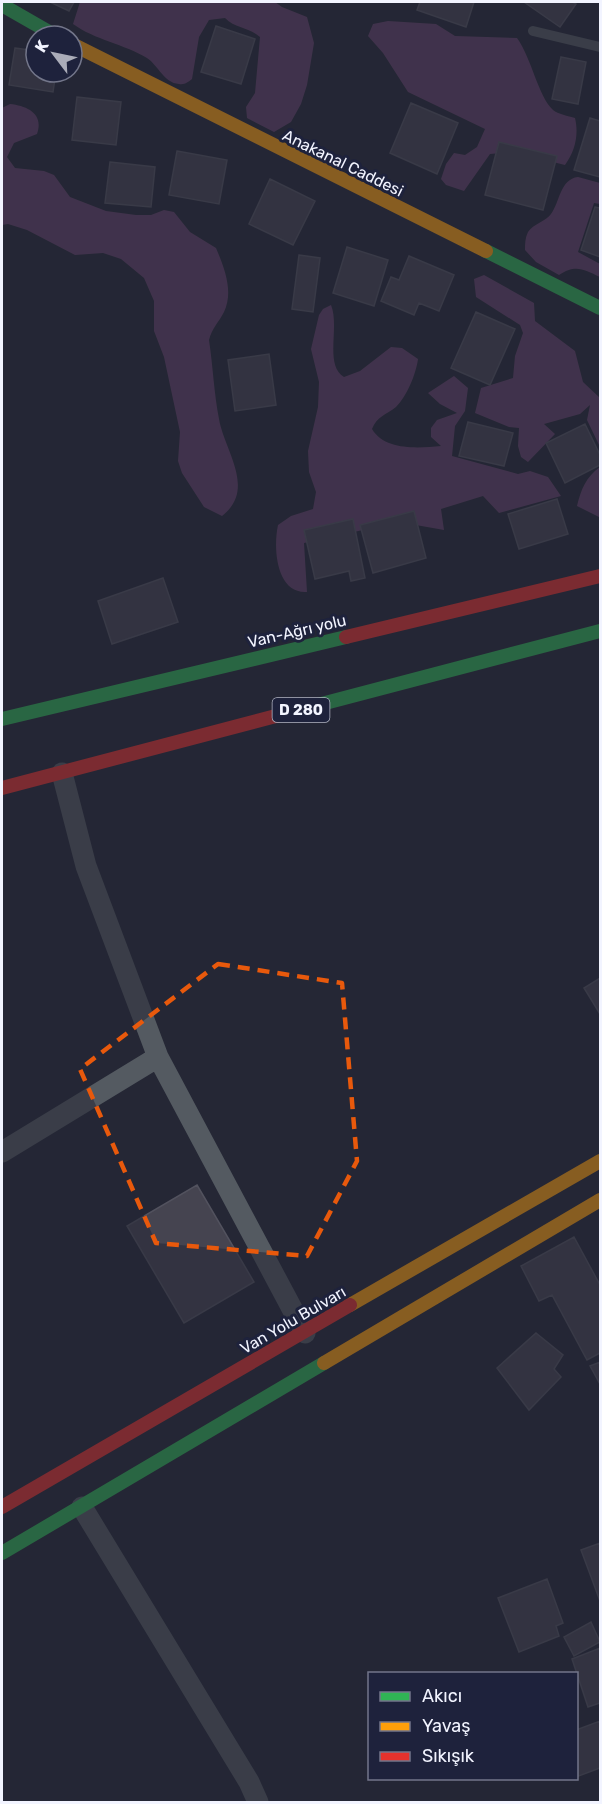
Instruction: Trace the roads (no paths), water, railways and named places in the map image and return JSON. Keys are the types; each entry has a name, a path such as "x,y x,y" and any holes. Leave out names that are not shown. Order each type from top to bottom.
{"main road":[{"path":"15,7 39,24"},
{"name":"Anakanal Caddesi","path":"84,50 600,308"},
{"name":"Van-Ağrı yolu","path":"2,719 600,576"},
{"name":"D 280","path":"2,788 600,631"},
{"name":"Van Yolu Bulvarı","path":"2,1507 600,1161"},
{"path":"2,1553 600,1200"}],"street":[{"path":"62,773 86,866 158,1057 305,1333"},
{"path":"2,1152 158,1057"},
{"path":"82,1507 249,1782 258,1803"}],"lane":[{"path":"533,31 600,47"}]}
